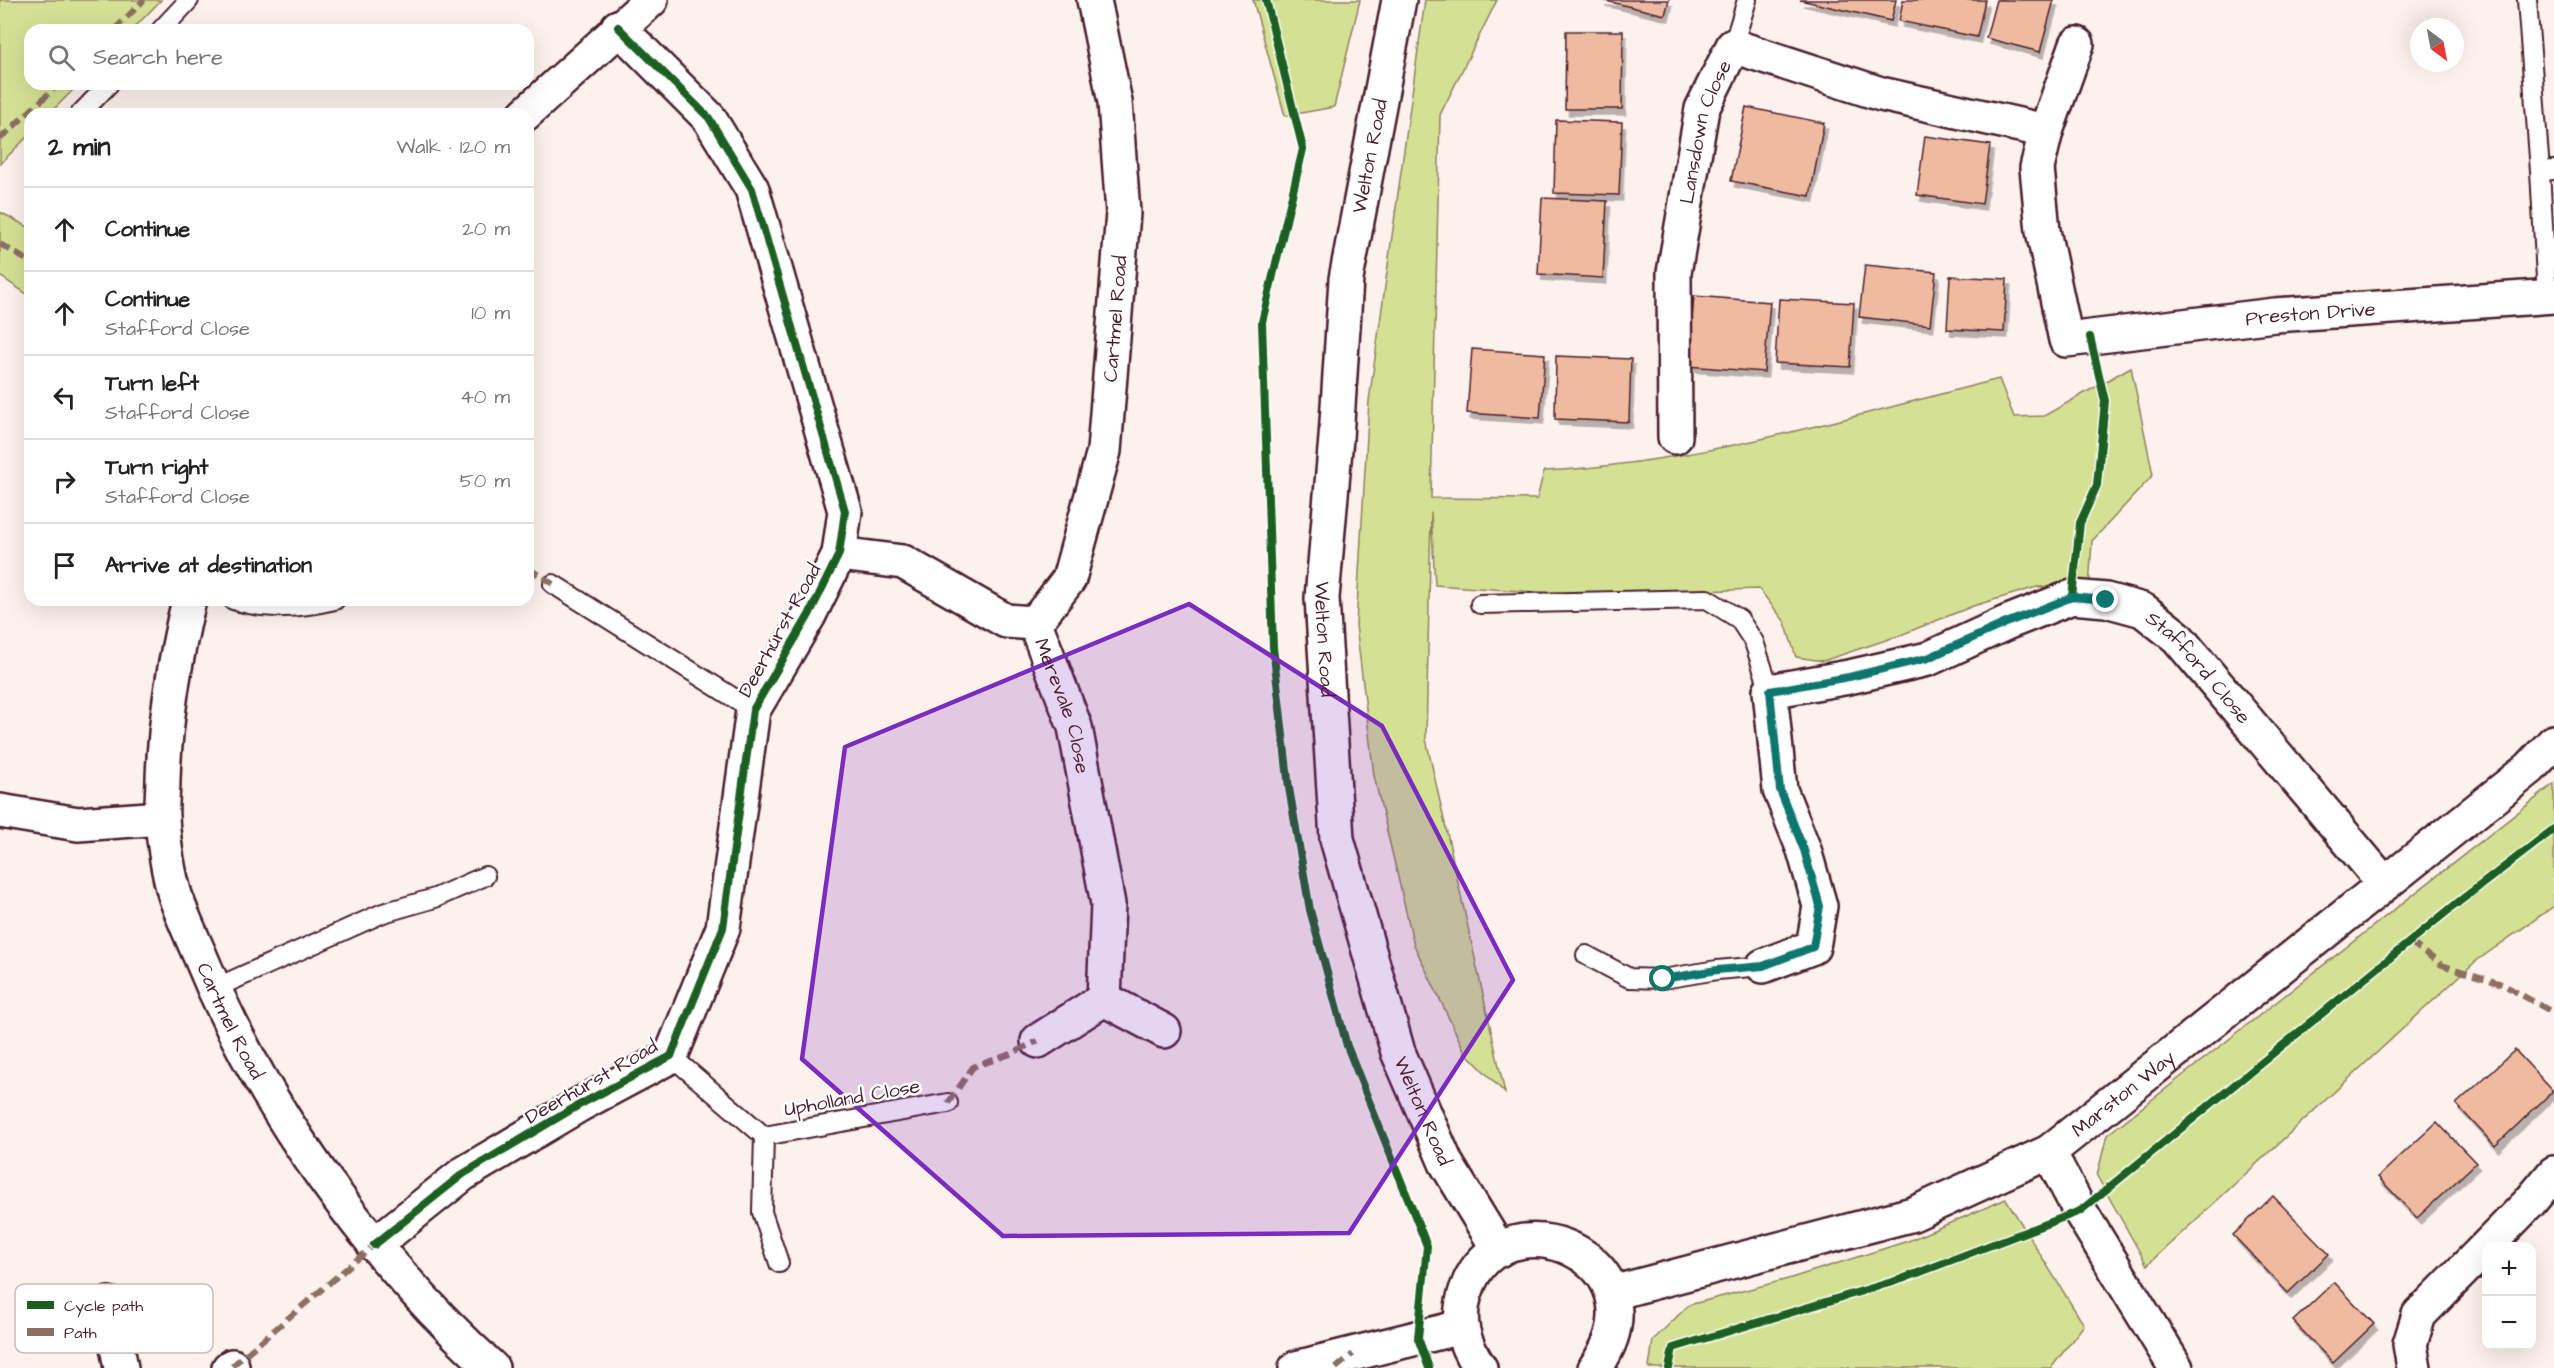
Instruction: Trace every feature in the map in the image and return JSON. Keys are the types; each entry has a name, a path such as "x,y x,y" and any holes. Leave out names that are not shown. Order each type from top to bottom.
{"street":[{"path":"531,108 618,27 651,0"},
{"name":"Cartmel Road","path":"1035,623 1070,579 1104,451 1123,213 1115,102 1094,0"},
{"name":"Welton Road","path":"1399,0 1346,279 1336,438 1322,598 1337,839 1398,1052 1446,1163 1499,1250"},
{"name":"Deerhurst Road","path":"374,1245 463,1174 579,1105 671,1056 723,928 753,710 809,615 839,554 845,511 752,189 710,118 618,27"},
{"path":"2046,131 2077,44"},
{"name":"Lansdown Close","path":"1675,437 1674,273 1702,109 1733,46 1881,94 2046,131"},
{"name":"Preston Drive","path":"2046,131 2037,168 2043,231 2066,340 2275,315 2551,296"},
{"name":"Merevale Close","path":"839,554 903,562 1006,621 1035,623 1075,727 1108,904 1104,999"},
{"name":"Stafford Close","path":"1770,691 1849,677 1928,658 2006,623 2072,597 2106,600 2143,610 2177,637 2384,883"},
{"name":"Cartmel Road","path":"188,606 172,673 164,750 162,818 174,894 213,989 246,1057 341,1202 374,1245 463,1342 492,1368"},
{"path":"1763,966 1813,947 1820,906 1804,850 1780,790 1770,691"},
{"name":"Marston Way","path":"1612,1293 1913,1214 2049,1152 2530,768 2554,742"},
{"path":"0,811 78,824 162,818"},
{"path":"1038,1041 1104,999 1164,1030"},
{"path":"2049,1152 2080,1211 2176,1368"},
{"path":"2414,1368 2410,1344 2419,1315 2529,1203 2554,1173"},
{"path":"1480,1368 1468,1350 1461,1327 1461,1304 1468,1283 1481,1264 1499,1250 1525,1240 1552,1240 1578,1250 1599,1268 1612,1293 1615,1321 1608,1350 1595,1368"},
{"path":"1296,1368 1461,1327"},
{"path":"118,1353 121,1368"}],"lane":[{"path":"167,24 189,0"},
{"path":"1733,46 1747,0"},
{"path":"2527,0 2547,171 2551,296"},
{"path":"86,108 103,90"},
{"path":"553,584 753,710"},
{"path":"1480,604 1707,599 1739,619 1754,642 1770,691"},
{"path":"272,606 297,608 306,606"},
{"path":"213,989 382,913 435,898 485,876"},
{"path":"1586,955 1629,978 1663,979 1717,970 1763,966"},
{"name":"Upholland Close","path":"671,1056 764,1136"},
{"name":"Upholland Close","path":"764,1136 948,1103"},
{"name":"Upholland Close","path":"764,1136 762,1212 779,1263"}],"highlighted area":[{"path":"1189,604 1382,726 1513,980 1349,1233 1003,1236 802,1059 845,747"}],"green space":[{"path":"0,0 161,0 138,24 24,24 24,90 73,90 55,108 24,108 24,140 0,164"},
{"path":"1253,0 1360,0 1334,107 1285,116"},
{"path":"1425,0 1497,0 1440,115 1431,498 1537,499 1544,471 1659,459 1717,448 1830,423 1999,379 2014,417 2044,416 2131,367 2153,475 2092,541 2089,588 2037,587 1973,606 1898,636 1823,661 1796,657 1785,622 1759,589 1580,595 1435,585 1431,512 1426,739 1505,1093 1465,1052 1414,945 1374,776 1356,625 1369,401"},
{"path":"0,212 24,225 24,292 0,276"},
{"path":"2554,784 2554,906 2475,962 2147,1265 2097,1176 2107,1135"},
{"path":"2006,1199 2084,1325 2051,1368 1649,1368 1653,1340 1689,1305 1788,1279 1908,1241"}],"building":[{"path":"1602,0 1669,0 1665,15"},
{"path":"1800,0 1896,0 1891,21"},
{"path":"1903,0 1985,0 1977,37 1899,21"},
{"path":"1996,0 2054,0 2040,52 1986,38"},
{"path":"1566,31 1623,31 1622,109 1565,109"},
{"path":"1746,107 1824,123 1810,196 1731,181"},
{"path":"1556,120 1622,122 1619,195 1554,193"},
{"path":"1925,136 1990,145 1982,204 1917,195"},
{"path":"1542,198 1607,201 1603,278 1538,274"},
{"path":"1865,265 1936,272 1930,325 1859,317"},
{"path":"1950,276 2007,279 2004,332 1947,329"},
{"path":"1694,296 1770,302 1764,372 1688,366"},
{"path":"1779,299 1854,303 1850,367 1775,363"},
{"path":"1472,349 1545,354 1540,418 1467,413"},
{"path":"1556,356 1631,359 1629,422 1555,419"},
{"path":"2515,1050 2553,1091 2495,1146 2456,1104"},
{"path":"2437,1122 2476,1163 2417,1218 2378,1177"},
{"path":"2273,1196 2329,1254 2288,1293 2233,1235"},
{"path":"2334,1282 2374,1324 2333,1363 2293,1321"}],"marked path":[{"path":"120,24 144,0"},
{"path":"33,108 53,90"},
{"path":"0,139 24,117"},
{"path":"0,244 24,258"},
{"path":"534,572 553,584"},
{"path":"2410,942 2442,965 2502,984 2554,1013"},
{"path":"948,1103 973,1067 1008,1055 1038,1041"},
{"path":"232,1366 374,1245"},
{"path":"1336,1368 1353,1354"}],"cycle path":[{"path":"1266,0 1303,149 1262,322 1273,647 1289,788 1310,910 1347,1046 1427,1246 1418,1338 1429,1368"},
{"path":"374,1245 463,1174 579,1105 671,1056 723,928 753,710 809,615 839,554 845,511 752,189 709,118 618,27"},
{"path":"2072,597 2080,523 2097,485 2105,401 2090,337"},
{"path":"1669,1368 1673,1348 1902,1279 2080,1211 2456,904 2554,829"}],"route":[{"path":"1663,979 1717,970 1763,966 1813,947 1820,906 1804,850 1780,790 1773,741 1770,691 1849,677 1928,658 2006,623 2072,597 2106,600"}]}
